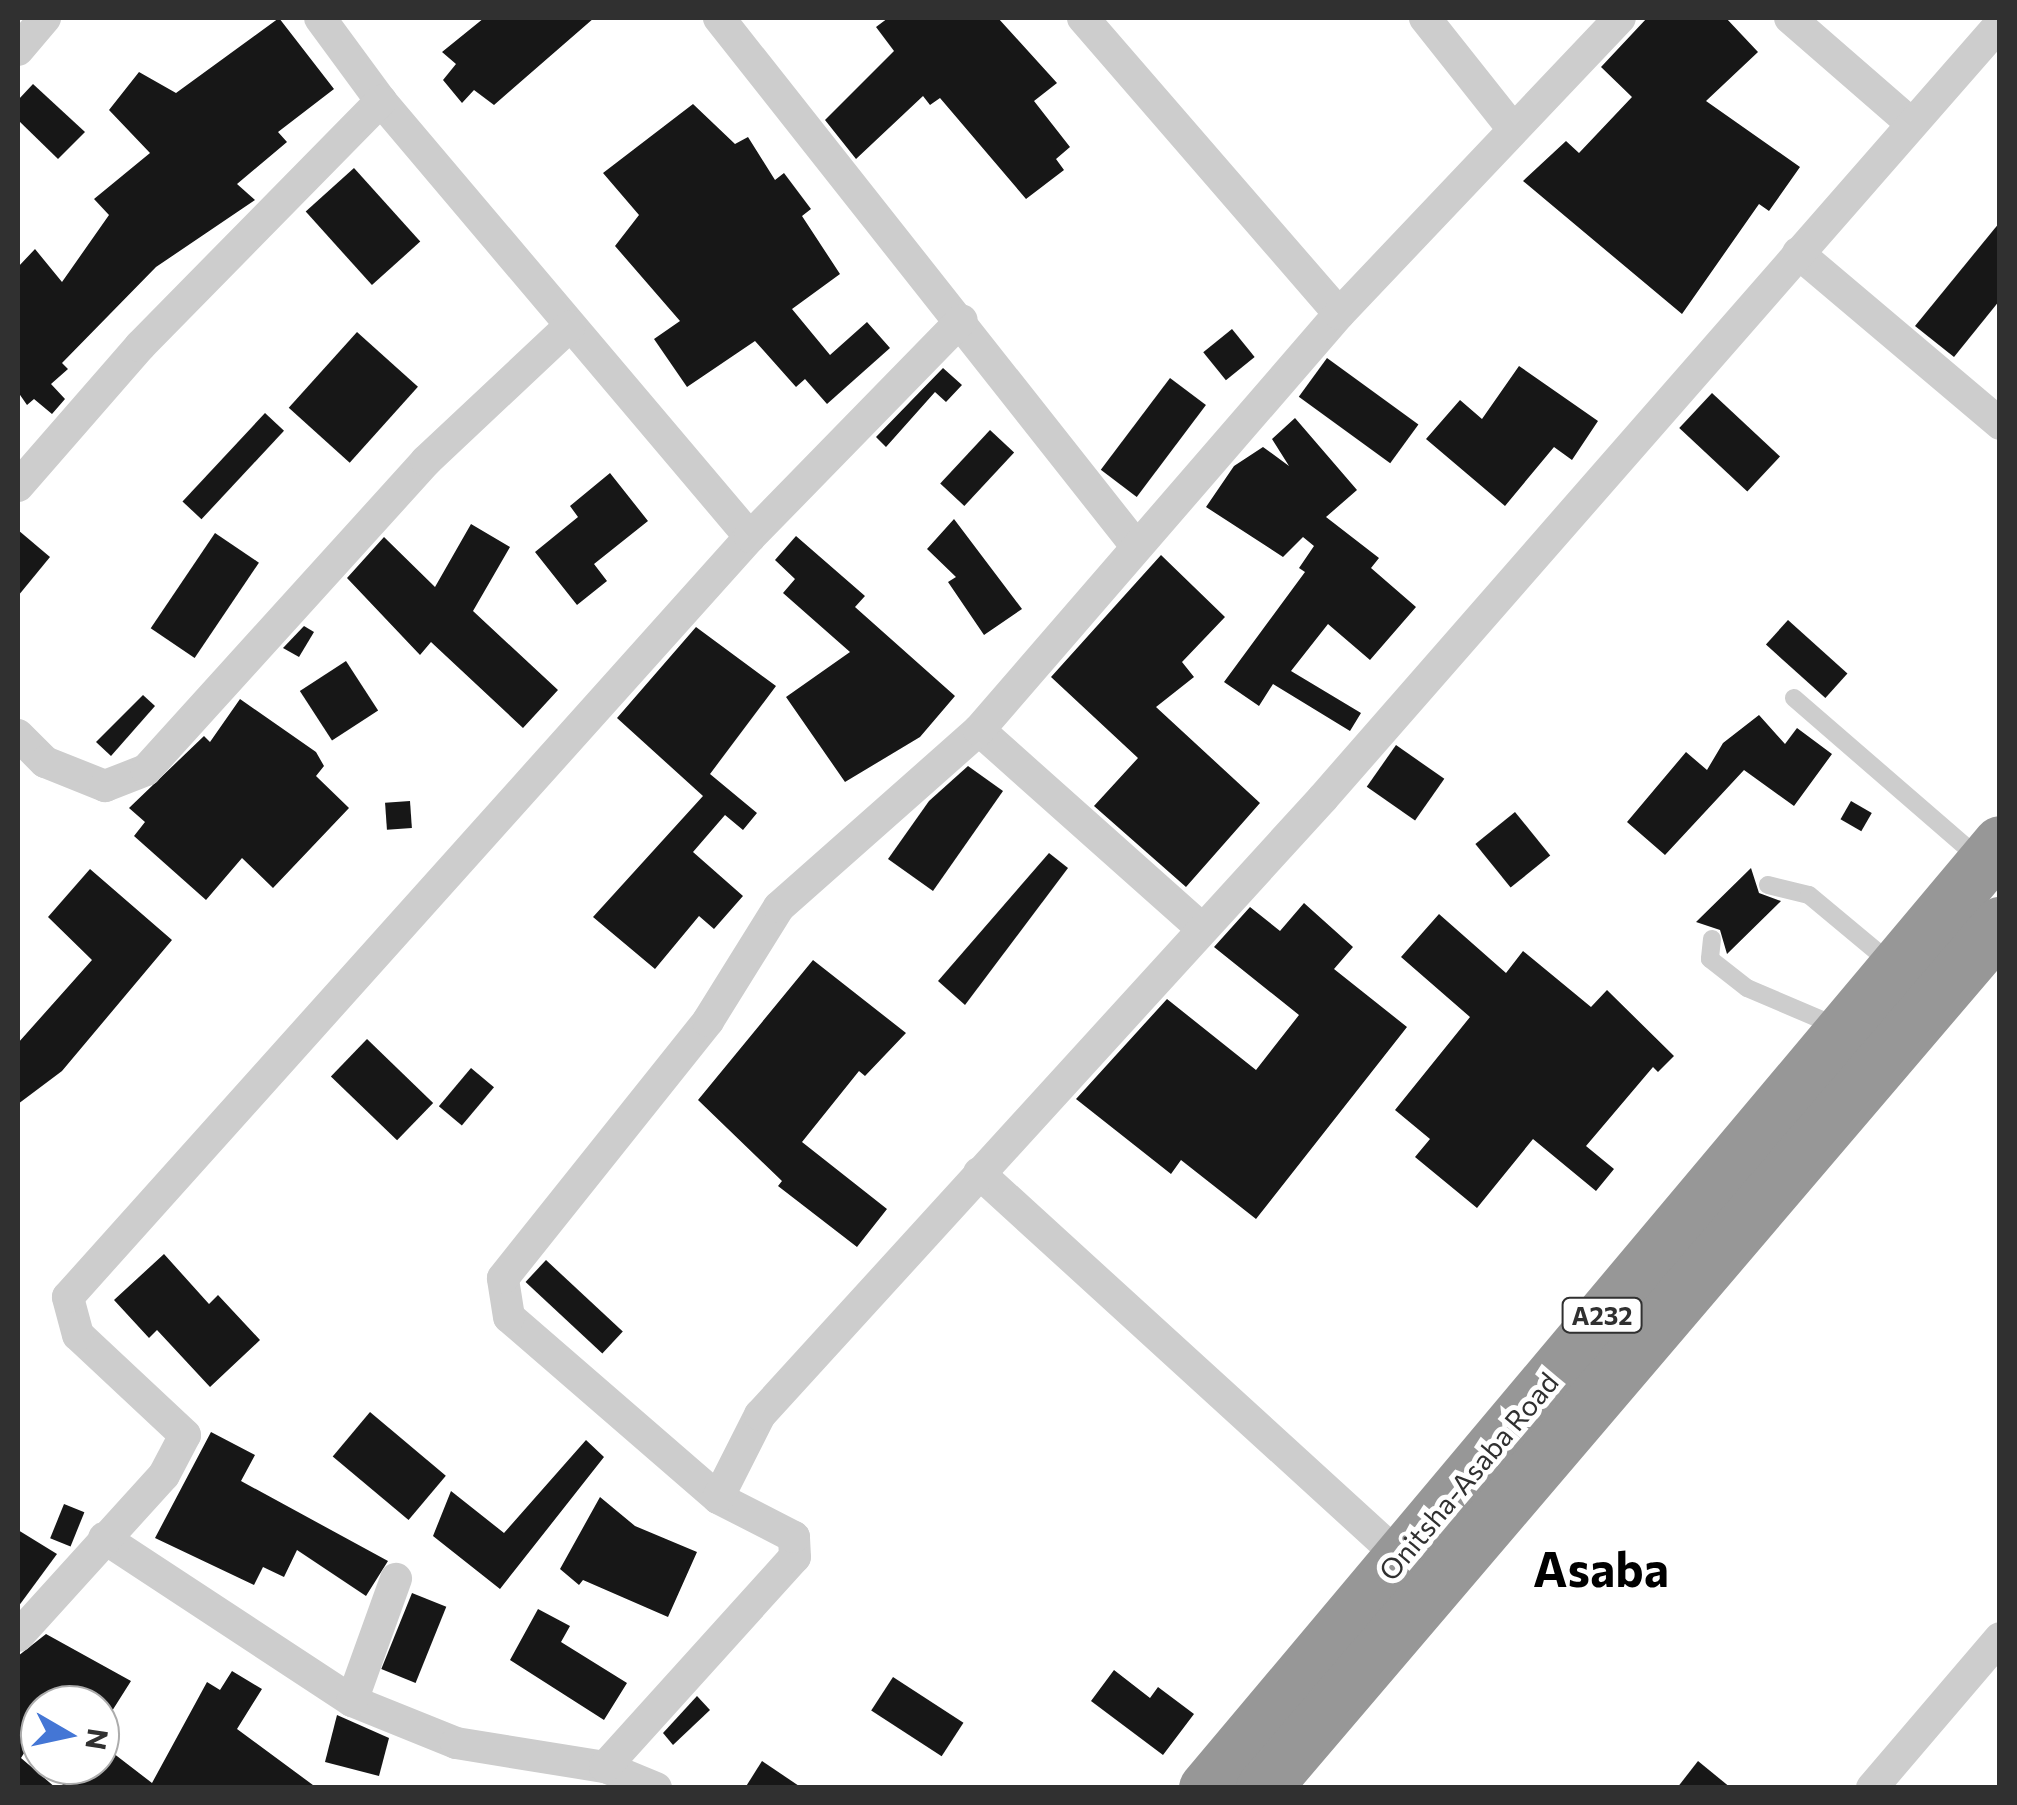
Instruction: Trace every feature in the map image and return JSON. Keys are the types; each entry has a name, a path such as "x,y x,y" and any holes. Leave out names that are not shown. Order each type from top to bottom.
{"highway":[{"name":"Onitsha-Asaba Road","path":"1206,1788 1400,1556 1816,1102 1845,1030 1991,852"},
{"name":"A232","path":"1263,1788 1816,1102 2000,924"}],"street":[{"path":"18,50 45,18"},
{"path":"320,18 381,101 750,537"},
{"path":"719,18 962,320 1136,548"},
{"path":"1083,18 1338,314"},
{"path":"1425,18 1513,128"},
{"path":"605,1767 795,1557 794,1537 718,1498 509,1317 503,1278 708,1021 779,907 979,730 1338,314 1620,18"},
{"path":"1790,18 1911,124"},
{"path":"718,1498 760,1415 1200,928 2000,24"},
{"path":"18,486 140,346 381,101"},
{"path":"1798,253 2000,424"},
{"path":"18,1636 182,1452 185,1435 78,1334 68,1298 750,537 962,320"},
{"path":"18,735 45,762 106,786 146,770 426,461 570,326"},
{"path":"979,730 1200,928"},
{"path":"979,1173 1400,1556"},
{"path":"104,1538 352,1702 456,1743 605,1767 656,1788"},
{"path":"352,1702 396,1580"},
{"path":"1872,1788 2000,1638"}],"lane":[{"path":"1794,698 1991,852"},
{"path":"1768,885 1809,895 1898,968"},
{"path":"1712,938 1710,959 1747,988 1845,1030"}],"building":[{"path":"279,18 334,89 278,132 287,142 237,184 255,200 156,267 62,363 68,369 51,384 65,399 52,414 34,399 27,405 18,392 18,267 35,249 62,282 109,215 94,199 150,153 109,110 139,72 176,93"},
{"path":"484,18 594,18 494,105 474,90 462,103 443,80 456,64 442,52"},
{"path":"888,18 998,18 1057,83 1034,101 1070,147 1056,159 1064,170 1026,199 940,98 930,105 923,96 856,159 825,120 894,51 876,27"},
{"path":"1647,18 1726,18 1758,52 1706,101 1800,167 1769,211 1759,204 1682,314 1523,181 1566,141 1579,153 1632,97 1601,67"},
{"path":"33,84 85,132 58,159 18,120 18,100"},
{"path":"693,104 735,144 748,137 775,180 784,173 811,209 802,216 840,274 792,309 830,355 867,322 890,348 827,404 805,379 796,387 755,341 687,387 654,339 680,321 615,246 639,215 603,173"},
{"path":"354,168 420,242 372,285 306,211"},
{"path":"2000,222 2000,300 1954,357 1915,326"},
{"path":"1232,329 1255,357 1226,380 1203,352"},
{"path":"357,332 418,387 350,463 289,408"},
{"path":"1327,358 1418,424 1390,463 1299,397"},
{"path":"1519,366 1598,421 1572,460 1554,447 1505,506 1426,439 1460,400 1482,419"},
{"path":"943,368 962,385 946,402 935,392 886,447 876,437"},
{"path":"1170,378 1206,405 1137,497 1101,470"},
{"path":"1712,393 1780,456 1747,492 1679,428"},
{"path":"265,413 284,431 201,519 182,501"},
{"path":"1295,418 1357,490 1326,517 1379,558 1371,568 1416,607 1370,660 1328,624 1291,671 1361,713 1350,731 1273,684 1259,706 1224,682 1305,572 1299,568 1314,546 1303,537 1283,557 1206,507 1234,466 1263,447 1289,466 1272,439"},
{"path":"990,430 1014,453 964,506 940,483"},
{"path":"610,473 648,521 594,564 607,581 577,605 535,552 578,517 570,506"},
{"path":"954,519 1022,609 984,635 948,582 956,577 927,549"},
{"path":"471,524 510,547 473,611 558,690 523,728 431,642 420,655 347,578 384,537 435,587"},
{"path":"18,530 50,557 18,596"},
{"path":"215,533 259,563 195,658 151,628"},
{"path":"796,536 865,596 855,607 955,696 920,737 845,782 786,697 850,652 783,593 795,579 775,560"},
{"path":"1161,555 1225,617 1182,662 1194,677 1156,707 1260,803 1186,887 1094,806 1138,758 1051,677"},
{"path":"1788,620 1847,674 1825,698 1766,645"},
{"path":"304,626 314,632 299,657 283,648"},
{"path":"696,627 776,686 710,774 757,813 743,830 725,815 693,852 743,896 714,929 699,916 655,969 593,917 703,796 617,718"},
{"path":"346,661 378,710 332,740 300,691"},
{"path":"143,695 155,706 111,756 96,742"},
{"path":"240,699 316,752 324,766 316,776 349,808 273,888 242,858 206,900 134,836 145,822 129,808 204,736 210,742"},
{"path":"1759,715 1785,744 1797,728 1832,754 1794,806 1744,770 1665,855 1627,822 1686,752 1707,770 1723,743"},
{"path":"1396,745 1444,779 1415,821 1367,787"},
{"path":"968,766 1003,791 933,891 888,859 929,801"},
{"path":"410,801 412,828 387,830 385,803"},
{"path":"1851,801 1872,813 1861,831 1840,819"},
{"path":"1515,812 1550,856 1511,888 1475,844"},
{"path":"1049,853 1068,868 965,1005 938,981"},
{"path":"1751,868 1759,893 1781,901 1727,954 1720,930 1696,922"},
{"path":"90,869 172,940 62,1071 18,1104 18,1043 92,960 48,917"},
{"path":"1304,903 1353,947 1334,969 1407,1027 1256,1219 1181,1160 1171,1174 1076,1099 1167,999 1256,1070 1299,1015 1214,947 1250,907 1280,931"},
{"path":"1439,914 1506,973 1523,951 1591,1007 1607,990 1674,1056 1658,1072 1653,1067 1586,1146 1614,1169 1596,1191 1533,1139 1477,1208 1415,1157 1430,1139 1395,1110 1470,1017 1401,957"},
{"path":"813,960 906,1033 865,1076 859,1071 802,1142 887,1209 857,1247 778,1186 782,1181 698,1100"},
{"path":"367,1039 433,1103 397,1140 331,1076"},
{"path":"471,1068 494,1087 462,1126 439,1106"},
{"path":"164,1254 209,1304 218,1295 260,1340 210,1387 157,1330 149,1338 114,1300"},
{"path":"546,1260 623,1332 602,1354 526,1282"},
{"path":"370,1412 446,1476 409,1520 333,1456"},
{"path":"211,1432 255,1455 241,1481 388,1561 366,1596 297,1550 284,1577 263,1567 254,1585 155,1538"},
{"path":"586,1440 604,1457 500,1589 433,1536 451,1491 504,1533"},
{"path":"600,1497 635,1526 697,1552 668,1617 583,1580 579,1585 560,1569"},
{"path":"64,1504 84,1512 71,1547 50,1538"},
{"path":"18,1530 57,1554 18,1607"},
{"path":"412,1593 446,1607 416,1683 381,1669"},
{"path":"538,1609 570,1626 561,1642 627,1683 604,1720 510,1660"},
{"path":"46,1634 131,1681 120,1698 120,1685 20,1685 20,1785 56,1788 18,1788 18,1656"},
{"path":"1114,1670 1150,1698 1158,1687 1194,1714 1163,1755 1091,1701"},
{"path":"232,1671 262,1689 237,1729 317,1788 60,1788 120,1785 120,1758 152,1783 207,1682 220,1690"},
{"path":"893,1677 963,1723 942,1756 871,1711"},
{"path":"697,1696 710,1710 673,1745 663,1733"},
{"path":"337,1715 389,1738 379,1776 325,1762"},
{"path":"762,1761 802,1788 745,1788"},
{"path":"1698,1761 1731,1788 1677,1788"}],"district":[{"name":"Asaba","path":"1601,1568"}]}
